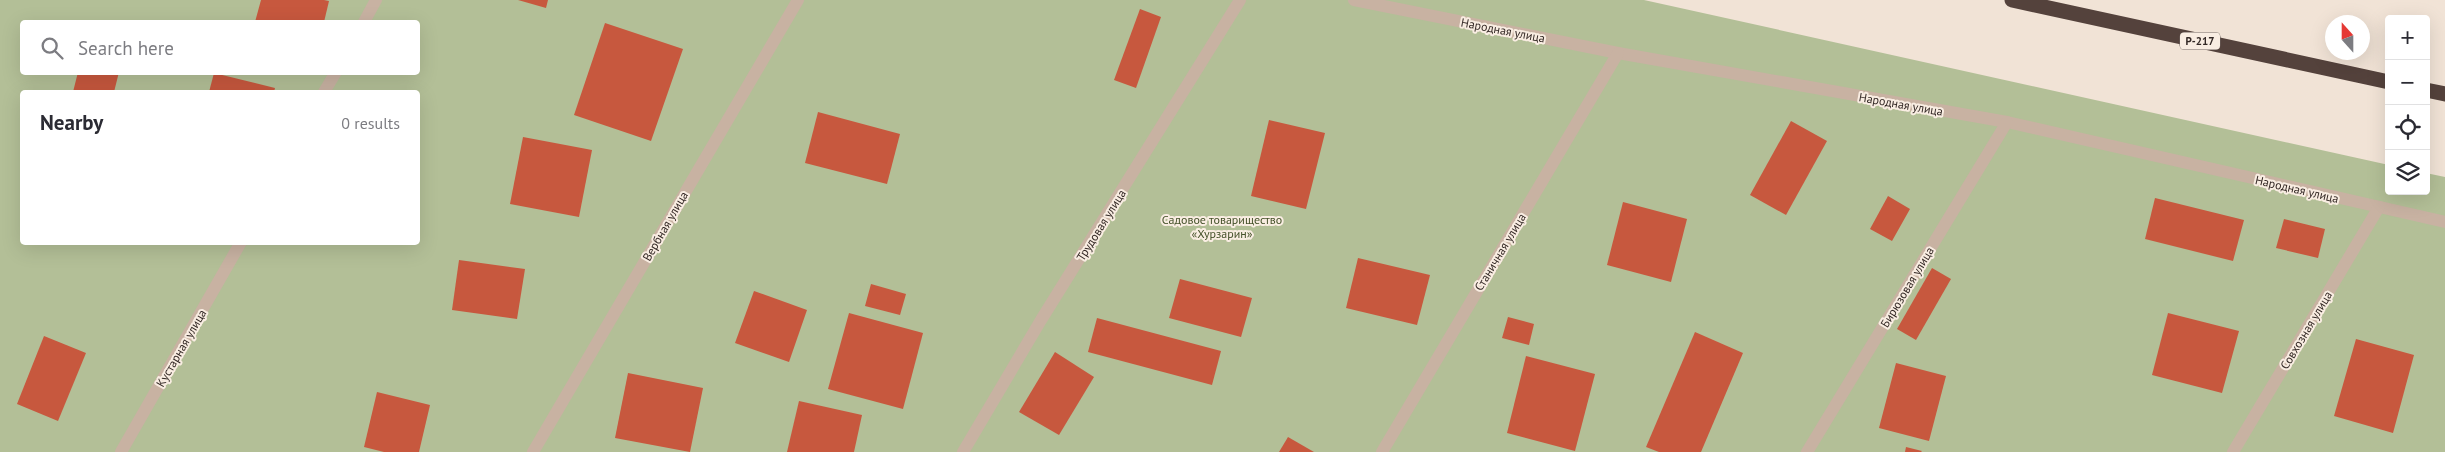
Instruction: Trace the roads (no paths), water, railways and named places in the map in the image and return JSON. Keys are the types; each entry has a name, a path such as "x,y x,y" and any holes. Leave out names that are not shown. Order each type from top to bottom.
{"highway":[{"name":"Р-217","path":"2012,0 2385,81"},
{"path":"2430,91 2445,94"}],"street":[{"path":"365,20 376,0"},
{"name":"Вербная улица","path":"533,452 798,0"},
{"name":"Трудовая улица","path":"963,452 1041,320 1240,0"},
{"name":"Народная улица","path":"1354,0 1618,53 2007,122 2445,222"},
{"name":"Станичная улица","path":"1382,452 1618,53"},
{"path":"325,90 334,75"},
{"name":"Бирюзовая улица","path":"1807,452 2007,122"},
{"name":"Совхозная улица","path":"2233,452 2379,207"},
{"name":"Кустарная улица","path":"121,452 238,245"}],"park label":[{"name":"Садовое товарищество «Хурзарин»","path":"1222,226"}]}
